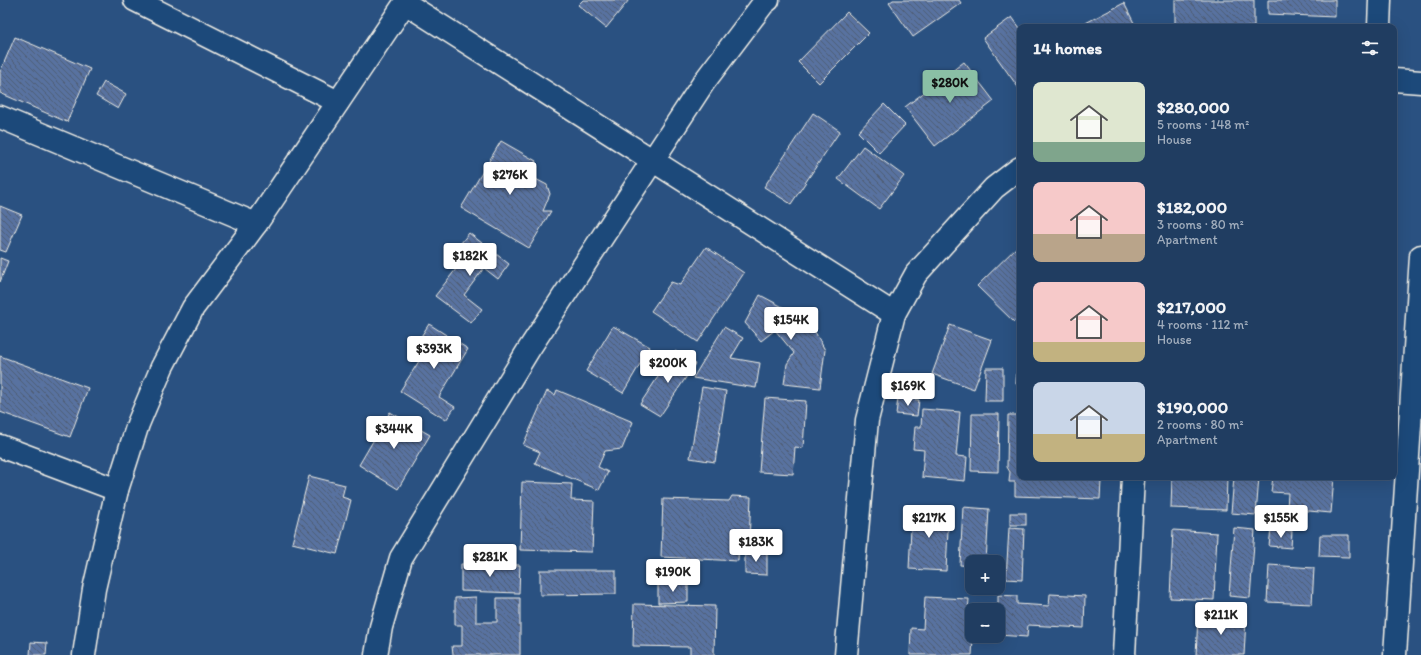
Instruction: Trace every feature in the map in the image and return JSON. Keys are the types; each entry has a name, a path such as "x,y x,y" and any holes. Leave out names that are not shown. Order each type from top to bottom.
{"street":[{"path":"135,0 338,102"},
{"path":"376,655 381,627 401,558 529,349 654,161 704,82 763,4 768,0"},
{"path":"1379,24 1380,0"},
{"path":"84,655 94,589 117,490 138,424 162,367 192,308 256,224 406,2 894,314"},
{"path":"1397,80 1421,82"},
{"path":"0,118 256,224"},
{"path":"846,655 867,420 894,314 916,274 994,188 1017,170"},
{"path":"1395,655 1421,256"},
{"path":"0,446 117,490"},
{"path":"1124,655 1133,480"}],"building":[{"path":"583,0 629,0 606,28 578,5"},
{"path":"893,0 959,0 961,3 913,37 889,3"},
{"path":"1175,0 1254,0 1254,24 1175,24"},
{"path":"1268,0 1335,0 1335,17 1268,14"},
{"path":"1124,3 1134,24 1084,24"},
{"path":"847,12 869,33 819,83 798,62"},
{"path":"1012,17 1017,24 1017,86 983,38"},
{"path":"15,37 90,69 67,122 0,93 0,72"},
{"path":"964,62 994,101 935,146 905,107"},
{"path":"104,82 126,94 118,109 96,96"},
{"path":"884,104 905,125 879,153 858,132"},
{"path":"813,113 840,131 791,204 764,187"},
{"path":"501,141 536,161 528,175 547,185 550,194 543,211 551,211 529,248 461,208"},
{"path":"863,146 904,176 879,209 838,179"},
{"path":"0,206 22,215 6,252 0,250"},
{"path":"469,233 509,264 498,279 484,268 464,295 482,309 471,323 435,296 467,255 457,248"},
{"path":"706,247 744,273 698,342 651,311 671,282 680,285"},
{"path":"1017,247 1017,318 1014,322 977,286"},
{"path":"0,258 8,261 0,282"},
{"path":"760,295 809,321 825,350 820,388 784,384 787,364 794,353 775,330 761,341 745,323"},
{"path":"429,324 468,349 439,397 455,407 446,420 400,391 421,358 411,352"},
{"path":"950,325 992,340 974,389 932,374"},
{"path":"613,326 650,347 623,393 586,371"},
{"path":"724,327 743,338 731,358 760,363 756,388 693,378"},
{"path":"675,351 695,364 660,416 640,404"},
{"path":"0,356 88,388 70,437 0,412"},
{"path":"986,368 1003,368 1003,401 985,401"},
{"path":"702,387 726,391 715,462 690,458"},
{"path":"557,390 633,422 622,449 605,451 598,467 608,472 599,490 535,463 540,452 523,445 547,391 555,395"},
{"path":"765,398 806,401 803,448 795,447 793,474 759,472"},
{"path":"898,398 919,400 917,416 896,414"},
{"path":"922,409 960,412 956,456 967,457 965,481 922,477 924,450 913,449 915,427 921,427"},
{"path":"390,412 430,435 398,489 359,465"},
{"path":"972,414 999,414 998,472 971,471"},
{"path":"1008,415 1017,415 1017,480 1108,481 1101,481 1100,499 1015,496 1015,482 1009,482 1010,472 1007,467"},
{"path":"309,476 345,485 342,497 351,500 337,554 292,543"},
{"path":"1172,480 1227,480 1226,510 1171,508"},
{"path":"1234,480 1259,480 1256,515 1231,513"},
{"path":"1273,480 1334,480 1331,513 1287,509 1288,493 1271,492"},
{"path":"522,482 572,484 571,500 594,501 592,552 520,550"},
{"path":"732,496 751,497 749,542 739,541 738,561 661,557 663,499 729,501"},
{"path":"963,507 989,509 986,555 965,555 965,565 960,565"},
{"path":"912,508 949,509 946,571 909,569"},
{"path":"1010,513 1026,513 1026,525 1010,525"},
{"path":"1009,528 1024,529 1022,580 1006,579"},
{"path":"1234,528 1255,530 1250,598 1229,596"},
{"path":"1271,529 1292,531 1291,548 1269,546"},
{"path":"1173,530 1217,533 1214,600 1170,598"},
{"path":"1320,535 1349,535 1349,557 1319,556"},
{"path":"745,551 767,552 767,575 745,574"},
{"path":"461,564 520,565 519,593 461,591"},
{"path":"1269,565 1314,568 1312,604 1267,602"},
{"path":"540,570 616,570 616,594 540,595"},
{"path":"688,583 688,602 658,603 658,584"},
{"path":"1050,594 1085,596 1084,628 1028,625 1027,637 1005,635 1005,603 998,603 998,595 1017,596 1017,604 1049,606"},
{"path":"476,597 476,622 497,622 497,598 520,598 520,655 453,655 452,646 462,646 462,625 455,625 455,598"},
{"path":"925,597 969,599 969,603 965,603 965,643 973,643 972,655 910,655 911,628 923,629"},
{"path":"634,604 715,606 714,655 690,655 690,647 633,646"},
{"path":"1198,617 1246,619 1244,655 1196,655"},
{"path":"31,642 47,643 46,655 30,655"}]}
